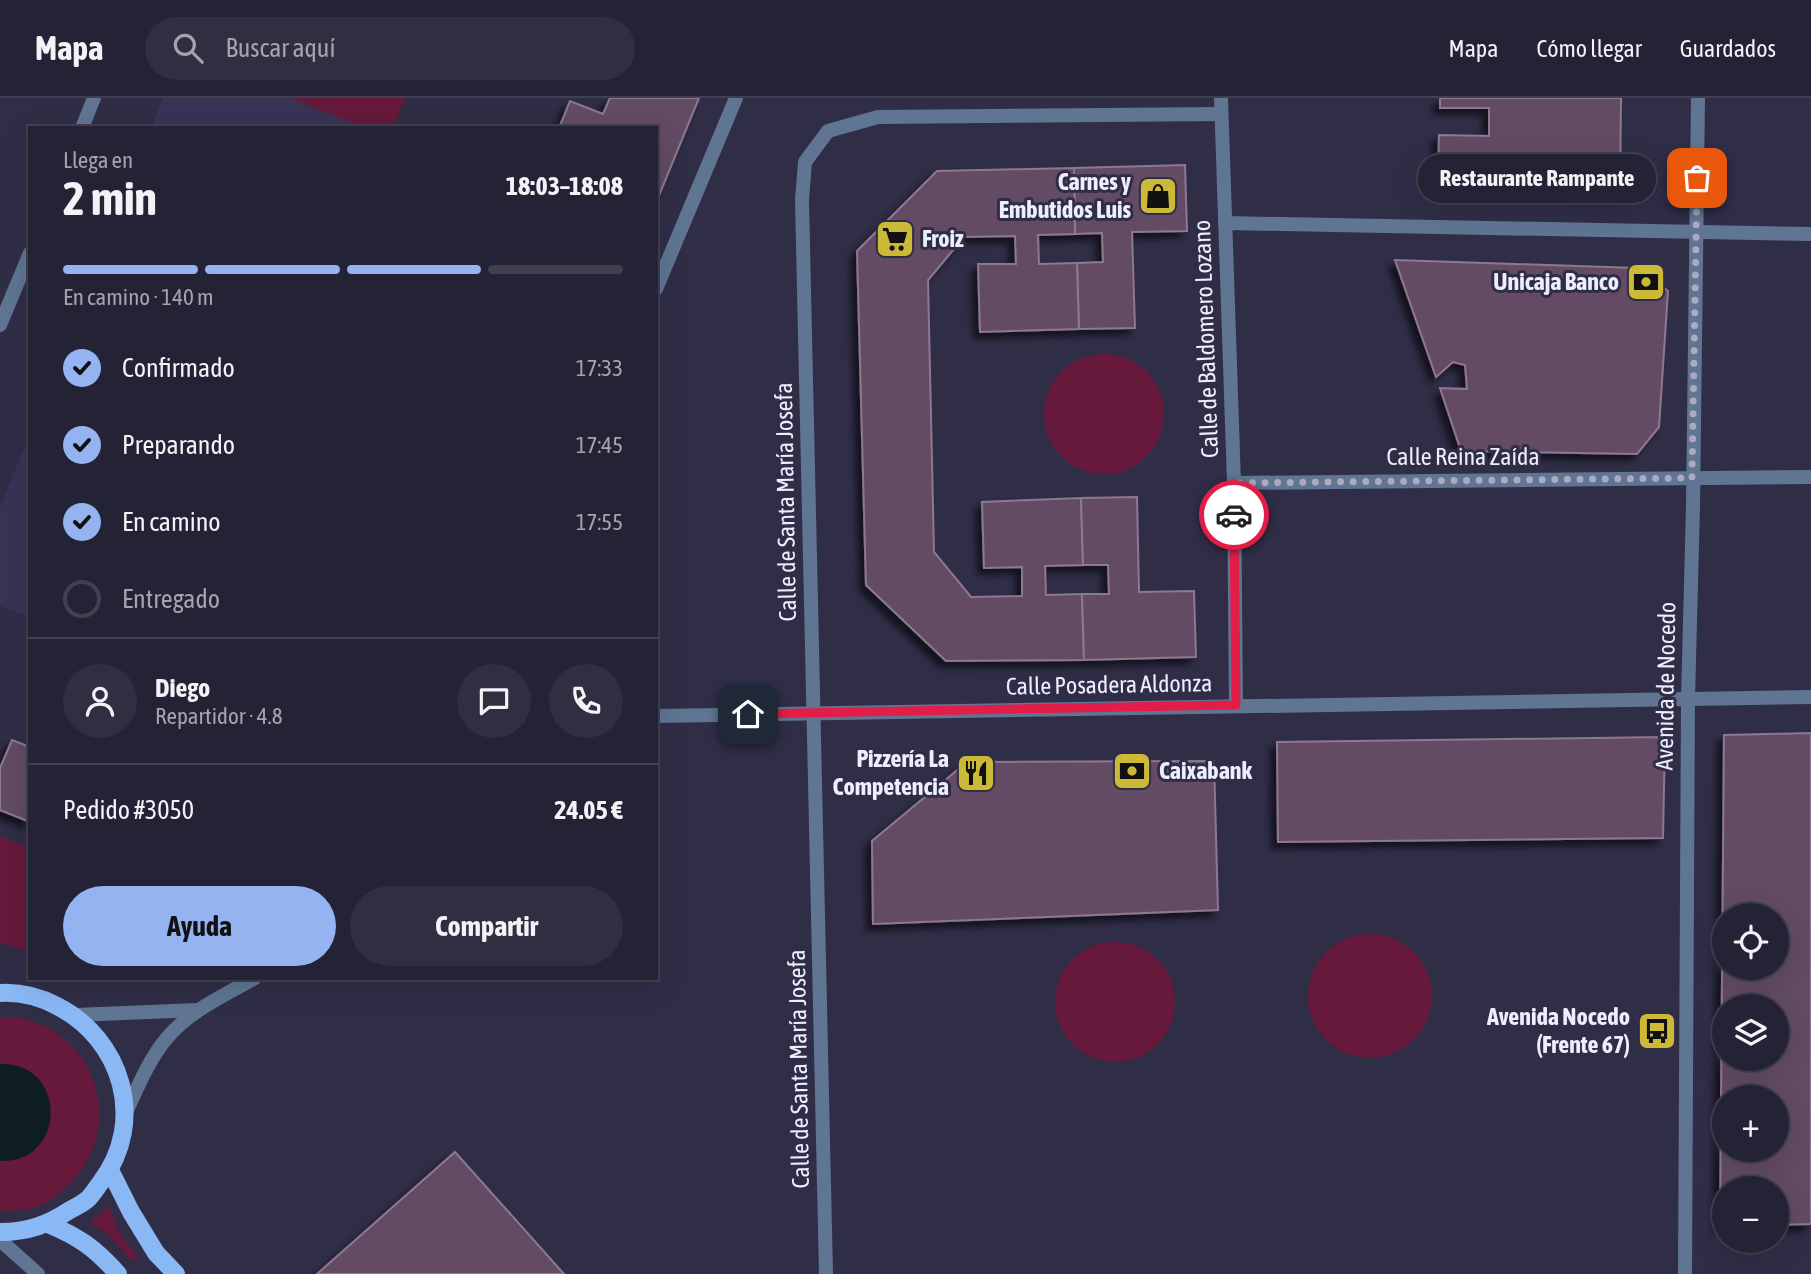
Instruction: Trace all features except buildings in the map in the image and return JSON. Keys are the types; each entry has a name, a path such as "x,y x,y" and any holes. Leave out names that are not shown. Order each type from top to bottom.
{"main road":[{"path":"0,993 45,999 75,1015 96,1034 112,1058 122,1086 125,1115 118,1152 110,1170 88,1199 48,1224 37,1228 0,1232"},
{"path":"110,1170 156,1253 176,1274"},
{"path":"48,1224 75,1235 97,1251 118,1274"}],"street":[{"path":"83,126 94,98"},
{"path":"658,284 736,98"},
{"name":"Calle de Baldomero Lozano","path":"1222,98 1234,483 1236,705"},
{"name":"Avenida de Nocedo","path":"1685,1274 1688,699 1698,98"},
{"name":"Calle de Santa María Josefa","path":"826,1274 802,200 805,162 828,131 878,117 1221,114"},
{"path":"1225,223 1811,234"},
{"path":"0,325 28,258"},
{"name":"Calle Reina Zaída","path":"1234,483 1811,477"},
{"name":"Calle Posadera Aldonza","path":"658,716 1811,697"},
{"path":"125,1115 144,1072 167,1038 198,1010 251,980"},
{"path":"75,1015 198,1010"},
{"path":"0,1240 38,1274"}],"shaded area":[{"path":"163,98 290,98 361,126 152,126"},
{"path":"290,98 405,98 394,126 361,126"},
{"path":"1104,354 1127,359 1146,372 1159,391 1164,414 1159,437 1146,456 1127,469 1104,474 1081,469 1062,456 1049,437 1044,414 1049,391 1062,372 1081,359"},
{"path":"28,438 28,616 0,606 0,508"},
{"path":"0,836 28,847 28,951 0,943"},
{"path":"1370,934 1394,939 1414,952 1427,972 1432,996 1427,1020 1414,1040 1394,1053 1370,1058 1346,1053 1326,1040 1313,1020 1308,996 1313,972 1326,952 1346,939"},
{"path":"1115,942 1138,947 1157,960 1170,979 1175,1002 1170,1025 1157,1044 1138,1057 1115,1062 1092,1057 1073,1044 1060,1025 1055,1002 1060,979 1073,960 1092,947"},
{"path":"0,1017 30,1021 55,1032 76,1050 90,1073 98,1098 99,1126 91,1153 67,1187 36,1207 4,1212 0,1212"},
{"path":"0,1064 22,1067 38,1078 47,1094 51,1112 48,1130 38,1146 22,1157 0,1161"},
{"path":"109,1206 119,1232 138,1257 133,1262 108,1235 90,1222"}],"way so far":[{"path":"1234,515 1234,483 1692,478 1697,178"}],"place":[{"name":"Restaurante Rampante","path":"1697,178"},
{"name":"Carnes y Embutidos Luis","path":"1158,196"},
{"name":"Froiz","path":"895,239"},
{"name":"Unicaja Banco","path":"1646,282"},
{"name":"Caixabank","path":"1132,771"},
{"name":"Pizzería La Competencia","path":"976,773"},
{"name":"Avenida Nocedo (Frente 67)","path":"1657,1031"}],"route":[{"path":"748,714 1236,705 1234,515"}]}
